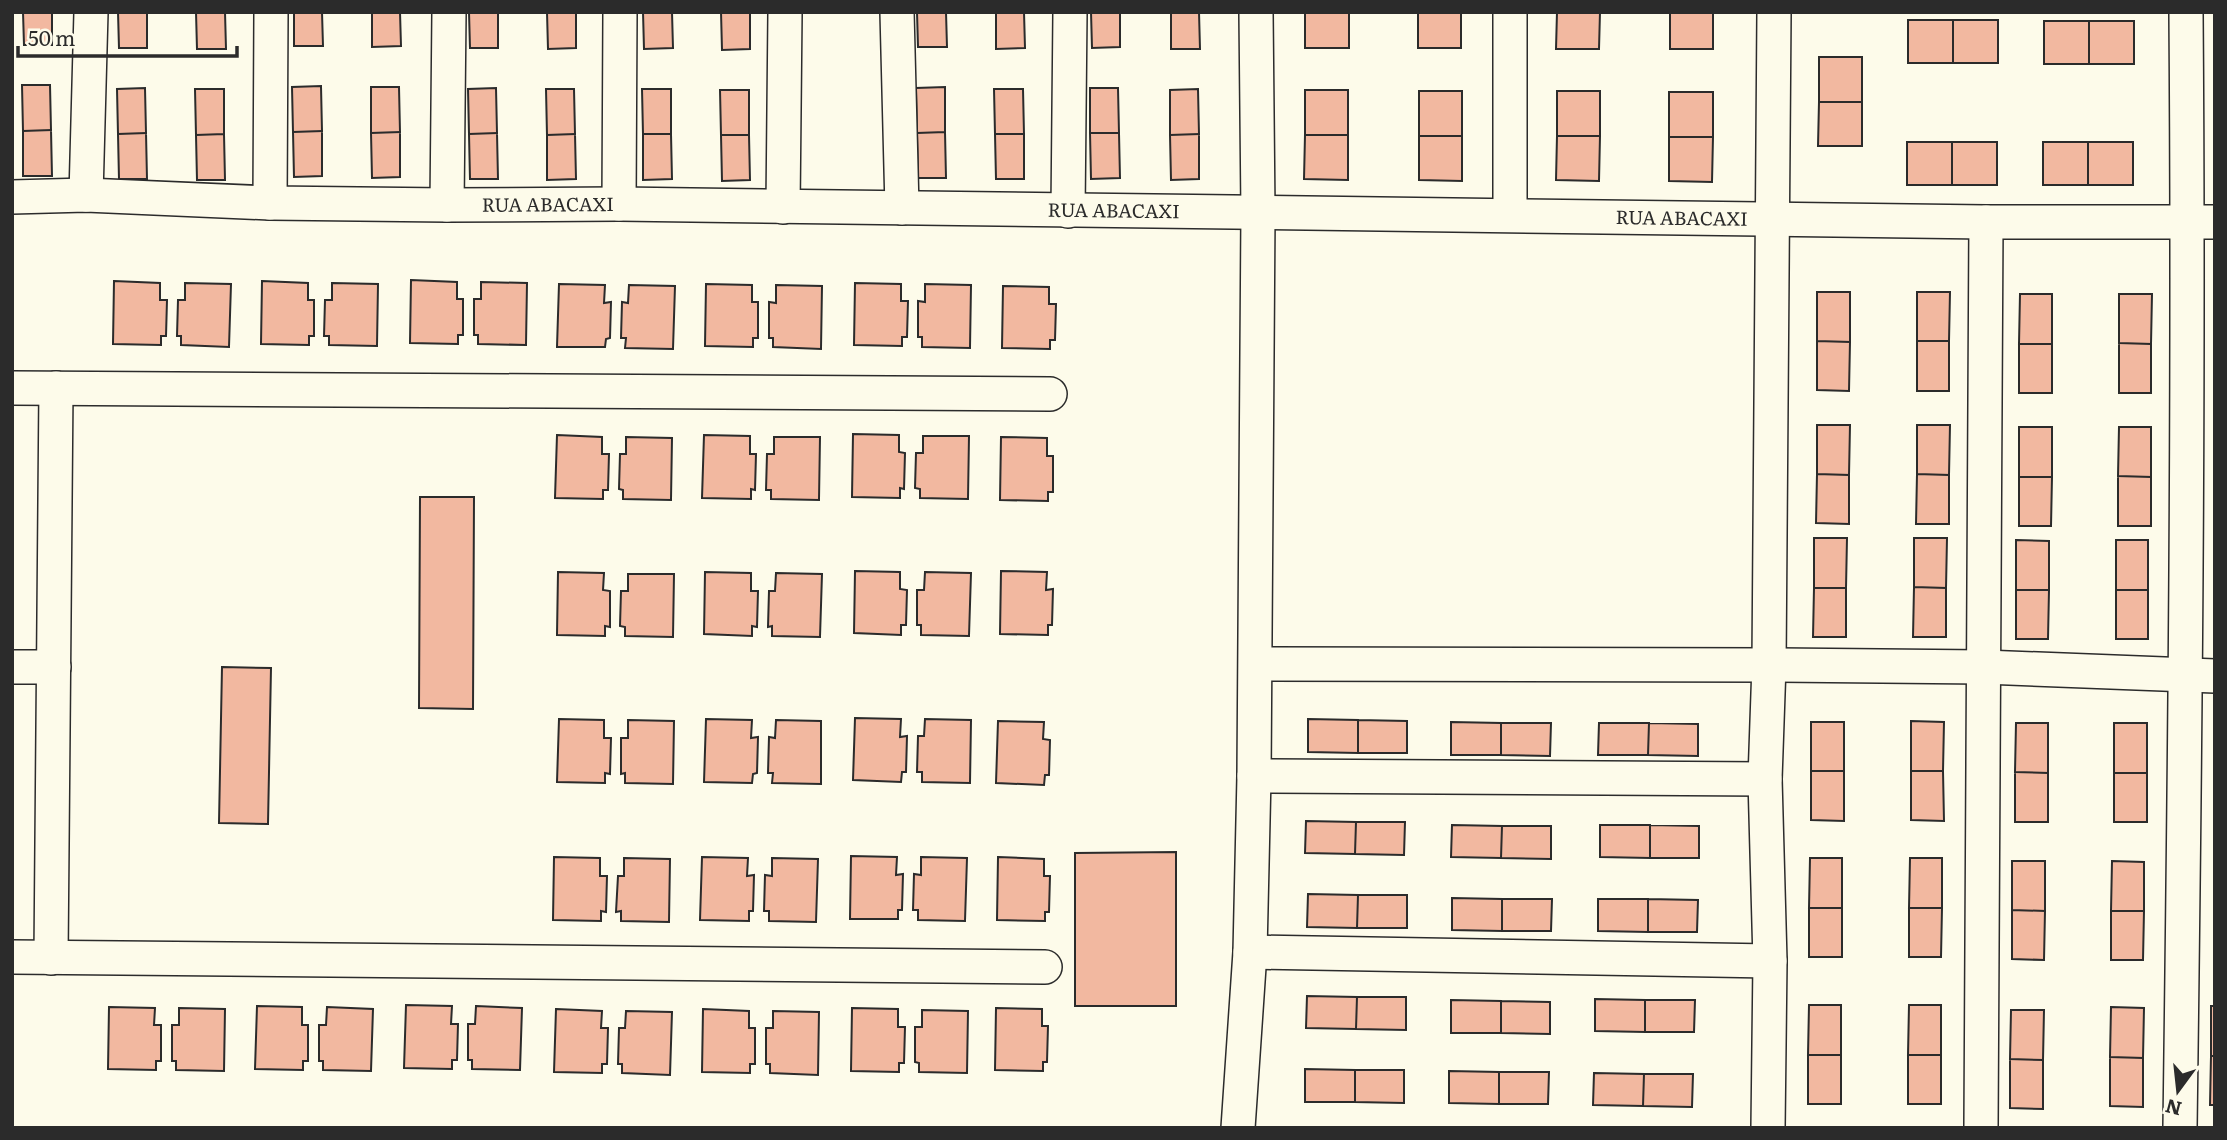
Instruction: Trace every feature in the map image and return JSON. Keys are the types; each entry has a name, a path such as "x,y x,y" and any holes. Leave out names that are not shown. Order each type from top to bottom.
{"street":[{"path":"86,195 91,12"},
{"path":"270,203 271,12"},
{"path":"447,205 449,12"},
{"path":"619,204 620,12"},
{"path":"783,206 785,12"},
{"path":"897,12 902,208"},
{"path":"1068,211 1070,12"},
{"path":"1238,1128 1250,952 1254,776 1258,213 1256,12"},
{"path":"1510,12 1510,215"},
{"path":"1768,1128 1770,961 1765,779 1769,665 1774,12"},
{"path":"2180,1128 2200,676 2201,221 2186,12"},
{"name":"RUA ABACAXI","path":"12,197 86,195 270,203 619,204 1986,222 2201,221"},
{"path":"1981,1128 1986,222"},
{"path":"12,388 1050,394"},
{"path":"51,958 57,388"},
{"path":"1255,664 1984,667 2200,676"},
{"path":"12,667 54,667"},
{"path":"1254,776 1765,779"},
{"path":"1250,952 1770,961"},
{"path":"12,957 1045,967"}],"building":[{"path":"23,12 52,12 52,45 24,45"},
{"path":"118,12 147,12 147,48 119,48"},
{"path":"196,12 225,12 226,49 197,49"},
{"path":"294,12 322,12 323,46 294,46"},
{"path":"372,12 400,12 401,46 372,47"},
{"path":"469,12 498,12 498,48 470,48"},
{"path":"547,12 576,12 576,48 548,49"},
{"path":"643,12 672,12 673,48 644,49"},
{"path":"721,12 750,12 750,49 722,50"},
{"path":"917,12 946,12 947,47 918,47"},
{"path":"996,12 1024,12 1025,48 996,49"},
{"path":"1091,12 1120,12 1120,47 1092,48"},
{"path":"1171,12 1199,12 1200,49 1171,49"},
{"path":"1305,12 1349,12 1349,48 1305,48"},
{"path":"1418,12 1461,12 1461,48 1418,48"},
{"path":"1557,12 1600,12 1599,49 1556,49"},
{"path":"1670,12 1713,12 1713,49 1670,49"},
{"path":"1908,20 1953,20 1953,63 1908,63"},
{"path":"1953,20 1998,20 1998,63 1953,63"},
{"path":"2044,21 2089,21 2089,64 2044,64"},
{"path":"2089,21 2134,21 2134,64 2089,64"},
{"path":"1819,57 1862,57 1862,102 1819,102"},
{"path":"22,85 50,85 51,130 23,131"},
{"path":"321,86 322,131 293,132 292,87"},
{"path":"371,87 399,87 400,132 371,133"},
{"path":"945,87 945,132 917,133 916,88"},
{"path":"145,88 146,133 118,134 117,89"},
{"path":"496,88 497,133 469,134 468,89"},
{"path":"1090,88 1118,88 1119,133 1090,133"},
{"path":"195,89 224,89 224,134 196,135"},
{"path":"546,89 574,89 575,134 547,135"},
{"path":"642,89 671,89 671,134 643,134"},
{"path":"994,89 1023,89 1024,134 995,134"},
{"path":"1198,89 1199,134 1170,135 1170,90"},
{"path":"720,90 749,90 749,135 721,135"},
{"path":"1305,90 1348,90 1348,135 1305,135"},
{"path":"1419,91 1462,91 1462,136 1419,136"},
{"path":"1557,91 1600,91 1600,136 1557,136"},
{"path":"1669,92 1713,92 1713,137 1669,137"},
{"path":"1819,102 1862,102 1862,146 1818,146"},
{"path":"51,130 52,176 23,176 23,131"},
{"path":"322,131 322,176 294,177 293,132"},
{"path":"400,132 400,177 372,178 371,133"},
{"path":"945,132 946,178 918,178 917,133"},
{"path":"146,133 147,179 119,179 118,134"},
{"path":"497,133 498,179 470,179 469,134"},
{"path":"1090,133 1119,133 1120,178 1091,179"},
{"path":"224,134 225,180 197,180 196,135"},
{"path":"575,134 576,179 547,180 547,135"},
{"path":"643,134 671,134 672,179 643,180"},
{"path":"995,134 1024,134 1024,179 996,179"},
{"path":"1199,134 1199,179 1171,180 1170,135"},
{"path":"721,135 749,135 750,180 722,181"},
{"path":"1305,135 1348,135 1348,180 1304,179"},
{"path":"1419,136 1462,136 1462,181 1419,180"},
{"path":"1557,136 1600,136 1599,181 1556,180"},
{"path":"1669,137 1713,137 1712,182 1669,181"},
{"path":"1907,142 1952,142 1952,185 1907,185"},
{"path":"1952,142 1997,142 1997,185 1952,185"},
{"path":"2043,142 2088,142 2088,185 2043,185"},
{"path":"2088,142 2133,142 2133,185 2088,185"},
{"path":"411,280 457,282 457,299 463,299 463,335 458,335 458,344 410,343"},
{"path":"114,281 160,283 160,300 167,300 166,336 161,336 161,345 113,344"},
{"path":"262,281 308,283 308,300 314,300 314,336 309,336 309,345 261,344"},
{"path":"481,282 527,283 526,345 478,344 478,335 474,335 474,299 481,299"},
{"path":"185,283 231,284 229,347 181,345 181,336 177,336 178,300 185,300"},
{"path":"332,283 378,284 377,346 329,345 329,336 324,336 325,300 332,300"},
{"path":"855,283 901,284 901,301 908,301 907,337 902,337 902,346 854,345"},
{"path":"559,284 605,285 604,303 611,302 610,338 606,339 605,347 557,347"},
{"path":"706,284 752,285 752,302 758,302 758,338 753,338 753,347 705,346"},
{"path":"925,284 971,285 970,348 922,347 922,337 918,337 918,301 925,302"},
{"path":"629,285 675,286 673,349 625,348 626,338 621,338 622,302 628,303"},
{"path":"776,285 822,286 821,349 773,347 773,338 769,338 769,302 776,303"},
{"path":"1003,286 1049,287 1049,304 1056,304 1055,340 1050,340 1050,349 1002,348"},
{"path":"1817,292 1850,292 1850,342 1817,341"},
{"path":"1917,292 1950,292 1949,341 1917,341"},
{"path":"2020,294 2052,294 2052,344 2019,344"},
{"path":"2119,294 2152,294 2151,344 2119,343"},
{"path":"1817,341 1850,342 1849,391 1817,390"},
{"path":"1917,341 1949,341 1949,391 1917,391"},
{"path":"2119,343 2151,344 2151,393 2119,393"},
{"path":"2019,344 2052,344 2052,393 2019,393"},
{"path":"1817,425 1850,425 1849,475 1817,474"},
{"path":"1917,425 1950,425 1949,475 1917,474"},
{"path":"2019,427 2052,427 2052,477 2019,477"},
{"path":"2119,427 2151,427 2151,477 2118,476"},
{"path":"853,434 899,435 899,452 905,453 904,489 900,488 900,498 852,497"},
{"path":"557,435 602,437 602,454 609,454 608,490 603,490 603,499 555,498"},
{"path":"704,435 750,436 750,454 756,454 755,490 751,489 751,499 702,498"},
{"path":"923,436 969,436 968,499 920,498 920,489 915,488 916,453 923,453"},
{"path":"626,437 672,438 671,500 623,499 623,490 619,489 620,454 626,454"},
{"path":"774,437 820,437 819,500 771,499 771,490 766,490 767,454 774,454"},
{"path":"1001,437 1047,438 1047,456 1053,456 1053,492 1048,492 1048,501 1000,500"},
{"path":"1817,474 1849,475 1849,524 1816,523"},
{"path":"1917,474 1949,475 1949,524 1916,524"},
{"path":"2118,476 2151,477 2151,526 2118,526"},
{"path":"2019,477 2052,477 2051,526 2019,526"},
{"path":"420,497 474,497 473,709 419,708"},
{"path":"1814,538 1847,538 1846,588 1814,588"},
{"path":"1914,538 1947,538 1946,588 1914,587"},
{"path":"2016,540 2049,541 2049,590 2016,590"},
{"path":"2116,540 2148,540 2148,590 2116,590"},
{"path":"855,571 900,572 900,589 907,590 906,625 901,625 901,635 854,633"},
{"path":"1001,571 1047,572 1046,590 1053,589 1052,625 1048,625 1048,635 1000,634"},
{"path":"558,572 604,573 603,590 610,591 610,627 605,626 605,636 557,635"},
{"path":"705,572 751,573 751,591 758,591 757,627 752,626 752,636 704,634"},
{"path":"925,572 971,573 969,636 921,635 921,625 917,625 917,590 924,590"},
{"path":"776,573 822,574 820,637 772,636 772,626 768,627 769,591 775,591"},
{"path":"628,574 674,574 673,637 625,636 625,627 620,626 621,591 628,591"},
{"path":"1914,587 1946,588 1946,637 1913,637"},
{"path":"1814,588 1846,588 1846,637 1813,637"},
{"path":"2016,590 2049,590 2048,639 2016,639"},
{"path":"2116,590 2148,590 2148,639 2116,639"},
{"path":"222,667 271,668 268,824 219,823"},
{"path":"855,718 901,719 900,737 907,736 906,772 902,772 901,782 853,780"},
{"path":"559,719 604,720 604,738 611,738 610,774 605,773 605,783 557,782"},
{"path":"706,719 752,720 751,738 758,737 757,773 753,774 752,783 704,782"},
{"path":"925,719 971,720 970,783 922,782 922,772 917,772 918,736 924,736"},
{"path":"1308,719 1358,720 1358,753 1308,752"},
{"path":"628,720 674,721 673,784 625,783 625,773 621,774 621,738 628,738"},
{"path":"776,720 821,721 821,784 772,783 773,773 768,773 769,737 775,738"},
{"path":"1358,720 1407,721 1407,753 1358,753"},
{"path":"998,721 1044,722 1043,739 1050,740 1049,775 1045,775 1044,785 996,783"},
{"path":"1911,721 1944,722 1943,771 1911,771"},
{"path":"1451,722 1501,723 1501,755 1451,755"},
{"path":"1811,722 1844,722 1844,771 1811,771"},
{"path":"1501,723 1551,723 1550,756 1501,755"},
{"path":"1599,723 1649,723 1648,755 1598,755"},
{"path":"1649,723 1698,724 1698,756 1648,755"},
{"path":"2016,723 2048,723 2048,773 2015,772"},
{"path":"2114,723 2147,723 2147,773 2114,773"},
{"path":"1811,771 1844,771 1844,821 1811,820"},
{"path":"1911,771 1943,771 1944,821 1911,820"},
{"path":"2015,772 2048,773 2048,822 2015,822"},
{"path":"2114,773 2147,773 2147,822 2114,822"},
{"path":"1306,821 1356,822 1355,854 1305,853"},
{"path":"1356,822 1405,822 1404,855 1355,854"},
{"path":"1452,825 1502,826 1501,858 1451,857"},
{"path":"1600,825 1650,825 1650,858 1600,857"},
{"path":"1650,825 1699,826 1699,858 1650,858"},
{"path":"1502,826 1551,826 1551,859 1501,858"},
{"path":"1176,852 1176,1006 1075,1006 1075,853"},
{"path":"851,856 897,857 896,875 903,874 902,910 898,910 898,919 850,919"},
{"path":"554,857 600,858 600,876 607,876 606,912 601,911 601,921 553,920"},
{"path":"702,857 748,858 747,876 754,875 753,911 749,911 749,921 700,920"},
{"path":"921,857 967,858 965,921 918,920 918,910 913,910 914,874 921,875"},
{"path":"998,857 1044,859 1044,876 1050,876 1049,912 1045,912 1045,921 997,920"},
{"path":"624,858 670,859 669,922 621,921 621,911 616,912 618,876 624,876"},
{"path":"772,858 818,859 816,922 769,921 769,911 764,911 765,875 772,876"},
{"path":"1810,858 1842,858 1842,908 1809,908"},
{"path":"1910,858 1942,858 1942,908 1909,908"},
{"path":"2012,861 2045,861 2045,911 2012,910"},
{"path":"2112,861 2144,862 2144,911 2111,911"},
{"path":"1308,894 1358,895 1357,928 1307,927"},
{"path":"1358,895 1407,895 1407,928 1357,928"},
{"path":"1452,898 1502,899 1502,931 1452,930"},
{"path":"1502,899 1552,899 1551,931 1502,931"},
{"path":"1598,899 1648,899 1648,932 1598,931"},
{"path":"1648,899 1698,900 1697,932 1648,932"},
{"path":"1809,908 1842,908 1842,957 1809,957"},
{"path":"1909,908 1942,908 1941,957 1909,957"},
{"path":"2012,910 2045,911 2044,960 2012,959"},
{"path":"2111,911 2144,911 2143,960 2111,960"},
{"path":"1307,996 1357,997 1356,1029 1306,1028"},
{"path":"1357,997 1406,997 1406,1030 1356,1029"},
{"path":"1595,999 1645,1000 1645,1032 1595,1031"},
{"path":"1451,1000 1501,1001 1501,1033 1451,1033"},
{"path":"1645,1000 1695,1000 1694,1032 1645,1032"},
{"path":"1501,1001 1550,1002 1550,1034 1501,1033"},
{"path":"406,1005 452,1006 451,1024 458,1024 457,1060 452,1060 452,1069 404,1068"},
{"path":"1809,1005 1841,1005 1841,1055 1808,1055"},
{"path":"1909,1005 1941,1005 1941,1055 1908,1055"},
{"path":"257,1006 302,1007 302,1025 308,1025 308,1061 303,1061 303,1070 255,1069"},
{"path":"476,1006 522,1008 520,1070 472,1069 472,1060 468,1060 468,1024 475,1024"},
{"path":"2211,1006 2215,1006 2215,1056 2211,1056"},
{"path":"109,1007 155,1008 154,1025 161,1025 161,1061 156,1061 156,1070 108,1069"},
{"path":"327,1007 373,1009 371,1071 323,1070 323,1061 319,1061 319,1025 326,1025"},
{"path":"2111,1007 2144,1008 2143,1058 2110,1057"},
{"path":"179,1008 225,1009 224,1071 176,1070 176,1061 172,1061 172,1025 179,1025"},
{"path":"852,1008 898,1009 898,1027 905,1027 904,1063 899,1063 899,1072 851,1071"},
{"path":"996,1008 1042,1009 1042,1026 1048,1026 1047,1062 1043,1062 1043,1071 995,1070"},
{"path":"556,1009 602,1011 601,1028 608,1028 607,1064 602,1064 602,1073 554,1072"},
{"path":"703,1009 749,1011 749,1028 755,1028 755,1064 750,1064 750,1073 702,1072"},
{"path":"922,1010 968,1011 967,1073 919,1072 919,1063 915,1062 915,1027 922,1027"},
{"path":"2011,1010 2044,1010 2043,1060 2010,1059"},
{"path":"626,1011 672,1012 670,1075 622,1073 622,1064 618,1064 619,1028 625,1028"},
{"path":"773,1011 819,1012 818,1075 770,1073 770,1064 766,1064 766,1028 773,1028"},
{"path":"1808,1055 1841,1055 1841,1104 1808,1104"},
{"path":"1908,1055 1941,1055 1941,1104 1908,1104"},
{"path":"2211,1056 2215,1056 2215,1105 2210,1105"},
{"path":"2110,1057 2143,1058 2143,1107 2110,1106"},
{"path":"2010,1059 2043,1060 2043,1109 2010,1108"},
{"path":"1305,1069 1355,1070 1355,1102 1305,1102"},
{"path":"1355,1070 1404,1070 1404,1103 1355,1102"},
{"path":"1449,1071 1499,1072 1499,1104 1449,1103"},
{"path":"1499,1072 1549,1072 1548,1104 1499,1104"},
{"path":"1594,1073 1644,1074 1643,1106 1593,1105"},
{"path":"1644,1074 1693,1074 1692,1107 1643,1106"}]}
